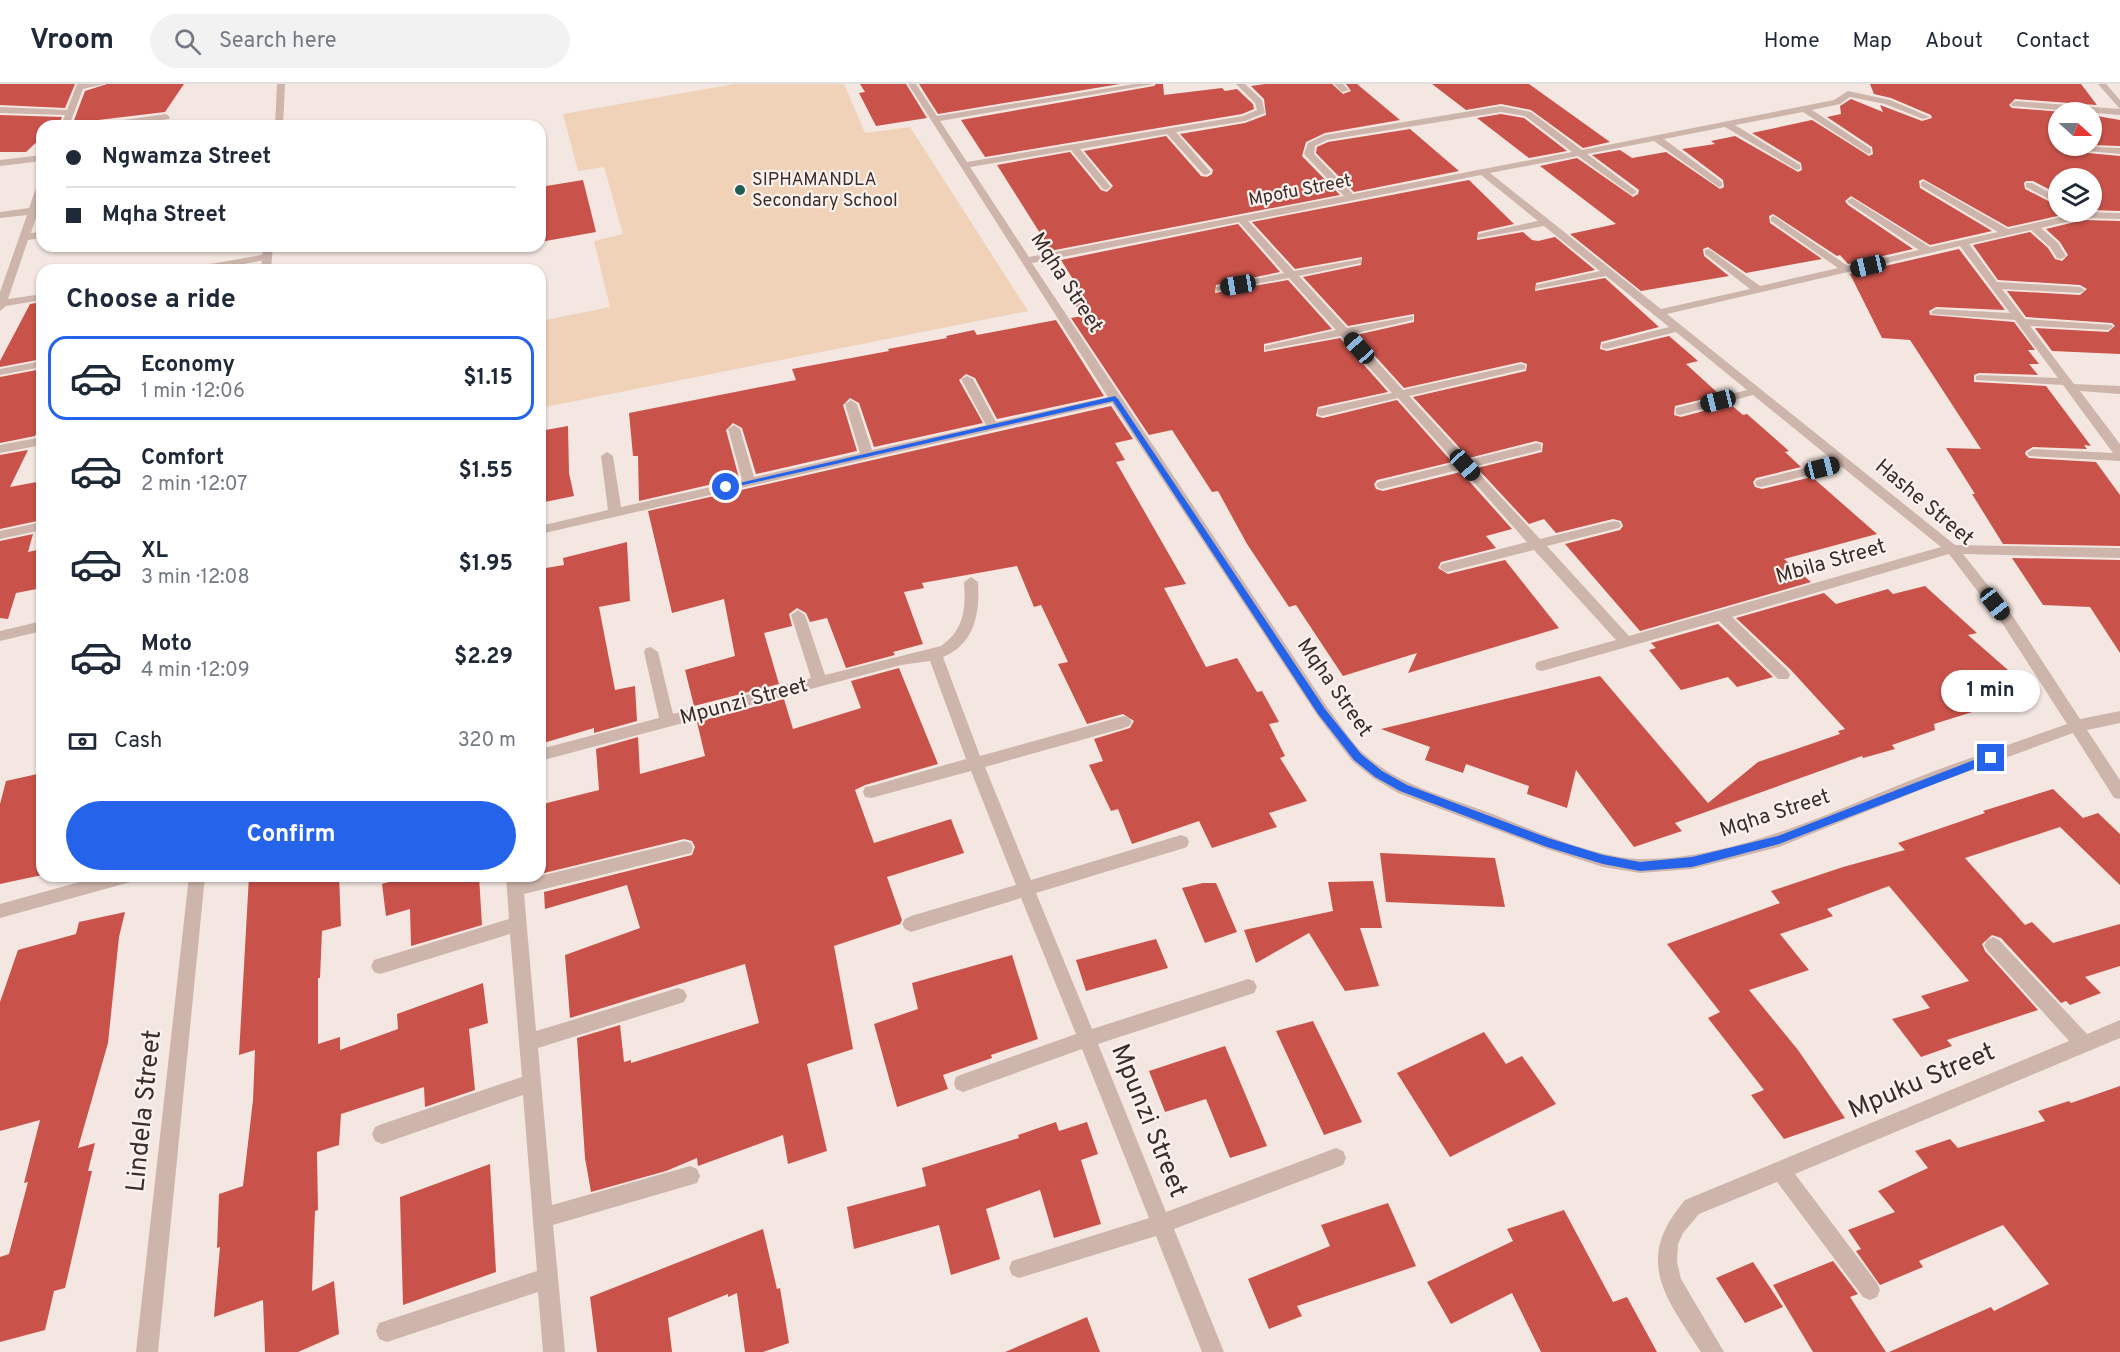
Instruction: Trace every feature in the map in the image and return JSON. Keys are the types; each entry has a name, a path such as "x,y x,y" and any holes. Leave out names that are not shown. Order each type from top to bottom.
{"street":[{"path":"67,120 80,85 101,84"},
{"path":"279,120 281,84"},
{"name":"Mqha Street","path":"912,84 1115,399 1322,711 1357,757 1378,774 1404,788 1547,842 1603,860 1640,866 1692,862 1779,840 2077,726 2120,717"},
{"path":"1074,84 1083,95"},
{"path":"936,119 1150,84"},
{"path":"966,165 1245,117 1262,111 1259,102 1240,84"},
{"path":"2102,84 2120,106"},
{"name":"Mpofu Street","path":"1026,261 1805,109 1837,102 1847,89 1926,117"},
{"path":"2015,104 2120,112"},
{"path":"1351,198 1310,154 1311,145 1325,138 1501,109 1528,114 1632,192"},
{"path":"1805,109 1869,151"},
{"path":"0,110 69,112"},
{"path":"145,120 166,117"},
{"path":"1726,124 1797,167"},
{"path":"1169,130 1206,172"},
{"path":"1656,138 1719,184"},
{"path":"1073,146 1106,187"},
{"path":"2102,149 2120,151"},
{"path":"0,163 36,159"},
{"name":"Hashe Street","path":"1483,172 1842,463 1952,549 2009,622 2120,793"},
{"path":"1924,184 2007,234"},
{"path":"2030,185 2048,195"},
{"path":"0,306 36,201"},
{"path":"1852,201 1930,252"},
{"path":"0,215 32,211"},
{"path":"2102,215 2120,216"},
{"path":"1774,219 1848,271"},
{"path":"1242,220 1625,641"},
{"path":"1658,313 1930,252 2050,222"},
{"path":"1482,236 1545,223"},
{"path":"2034,227 2054,245 2061,256"},
{"path":"24,237 36,236"},
{"path":"1964,244 2120,455"},
{"path":"217,264 264,252"},
{"path":"1709,252 1760,291"},
{"path":"1220,288 1357,261"},
{"path":"1540,287 1606,273"},
{"path":"1994,285 2080,290"},
{"path":"0,306 36,298"},
{"path":"1936,312 2108,327"},
{"path":"1269,348 1409,318"},
{"path":"1606,346 1676,329"},
{"path":"0,372 36,365"},
{"path":"1323,412 1521,367"},
{"path":"1980,378 2120,390"},
{"path":"967,379 993,426"},
{"path":"1680,411 1756,391"},
{"path":"546,529 1115,399"},
{"path":"850,404 867,455"},
{"path":"734,429 749,481"},
{"path":"0,449 36,442"},
{"path":"1382,484 1537,447"},
{"path":"2034,453 2120,455"},
{"path":"607,456 615,513"},
{"name":"Hashe Street","path":"1761,483 1842,463"},
{"path":"1447,567 1614,525"},
{"path":"0,535 36,527"},
{"name":"Mbila Street","path":"1542,666 1952,549 2120,553"},
{"name":"Mpunzi Street","path":"546,753 901,660 935,655 955,644 969,626 973,606 971,582"},
{"path":"1721,614 1783,675"},
{"name":"Mpunzi Street","path":"798,615 820,682"},
{"path":"0,636 36,627"},
{"name":"Mpunzi Street","path":"651,652 667,722"},
{"name":"Mpunzi Street","path":"935,655 1026,890 1213,1352"},
{"path":"871,792 1124,722"},
{"path":"912,924 1181,842"},
{"path":"546,877 685,848"},
{"path":"0,911 104,882"},
{"name":"Lindela Street","path":"147,1352 196,882"},
{"path":"515,883 554,1352"},
{"path":"380,966 518,924"},
{"path":"1993,945 2084,1044"},
{"name":"Mpunzi Street","path":"963,1083 1086,1039 1248,987"},
{"path":"527,1043 678,996"},
{"name":"Mpuku Street","path":"1713,1352 1675,1290 1666,1266 1668,1241 1678,1220 1692,1207 2120,1029"},
{"path":"382,1134 531,1083"},
{"name":"Mpunzi Street","path":"1019,1268 1161,1224 1336,1158"},
{"path":"1780,1170 1870,1290"},
{"path":"542,1218 690,1176"},
{"path":"387,1331 548,1278"}],"sand":[{"name":"SIPHAMANDLA Secondary School","path":"734,84 844,84 865,133 910,127 1028,311 546,407 546,320 610,307 594,241 623,234 604,167 578,171 563,114"}],"building":[{"path":"0,84 75,84 65,108 0,105"},
{"path":"107,84 184,84 165,112 98,120 74,120 85,91"},
{"path":"860,84 906,84 927,118 876,126 859,93 865,92"},
{"path":"919,84 1120,84 938,114"},
{"path":"1163,84 1164,95 1222,88 1225,91 1237,89 1253,104 1254,109 1242,114 985,157 961,120 1154,86"},
{"path":"1332,84 1343,94 1351,91 1346,84 1357,84 1400,120 1325,133 1306,142 1302,156 1340,195 1055,250 1050,249 997,165 1070,152 1101,190 1107,192 1113,186 1084,151 1166,136 1201,176 1207,177 1212,174 1213,170 1180,134 1245,123 1266,115 1264,99 1251,86"},
{"path":"1432,84 1529,84 1610,142 1583,148 1531,110 1501,104 1466,110"},
{"path":"1870,84 2081,84 2095,102 2015,99 2009,105 2012,108 2048,111 2048,156 2120,156 2120,211 2102,210 2102,168 2048,168 2048,189 2033,181 2026,181 2025,189 2048,201 2048,218 2008,227 1923,179 1919,181 1920,188 1992,231 1930,245 1851,196 1845,201 1848,205 1913,249 1848,264 1840,255 1837,256 1773,214 1769,216 1770,223 1822,259 1746,273 1708,247 1703,249 1704,256 1729,276 1641,291 1570,234 1616,224 1540,166 1577,158 1633,197 1638,194 1639,190 1592,155 1620,150 1632,158 1666,152 1720,189 1724,187 1723,180 1682,149 1715,144 1711,141 1735,136 1798,172 1802,170 1801,163 1752,133 1812,120 1869,156 1873,154 1872,147 1827,117 1841,114 1840,106 1851,99 1883,112 1880,105 1922,121 1932,118 1931,115 1891,98 1874,94"},
{"path":"1501,114 1524,118 1567,151 1529,158 1477,118"},
{"path":"0,115 62,117 61,120 36,120 36,143 26,152 0,152"},
{"path":"2102,117 2120,120 2120,146 2102,145"},
{"path":"1410,129 1459,171 1354,192 1316,153 1317,147 1328,142"},
{"path":"583,180 596,232 546,241 546,186"},
{"path":"1469,180 1514,224 1478,232 1477,240 1523,232 1532,240 1538,241 1555,237 1595,270 1536,283 1535,291 1605,278 1659,327 1601,342 1600,349 1607,351 1669,336 1698,361 1686,364 1720,395 1675,406 1674,415 1681,417 1730,404 1743,415 1747,414 1789,451 1785,452 1801,467 1756,478 1753,482 1755,487 1762,489 1812,477 1877,534 1784,559 1811,582 1640,631 1565,544 1620,530 1623,526 1621,521 1613,519 1556,533 1544,519 1529,524 1477,468 1542,452 1543,443 1536,441 1469,458 1413,397 1526,371 1527,364 1521,362 1404,388 1356,335 1414,322 1414,314 1348,326 1303,277 1361,265 1362,257 1295,269 1252,222"},
{"path":"2120,221 2120,354 2052,351 2035,328 2108,332 2115,326 2112,323 2026,317 2007,291 2080,295 2087,289 2080,285 1998,280 1973,245 2030,232 2048,248 2055,259 2062,261 2068,255 2060,242 2046,229 2075,222"},
{"path":"1238,224 1280,272 1216,285 1215,293 1288,280 1332,329 1264,344 1264,352 1340,338 1388,392 1318,407 1316,416 1323,418 1397,400 1452,462 1377,480 1374,484 1376,489 1383,491 1461,472 1512,529 1486,536 1496,548 1441,562 1438,568 1448,574 1505,560 1559,628 1408,673 1417,653 1343,676 1296,605 1289,607 1247,544 1218,491 1212,492 1172,430 1149,435 1071,318 1082,316 1075,304 1087,302 1061,260"},
{"path":"1959,249 2005,310 1936,307 1929,311 1930,315 2014,322 2035,350 2028,350 2039,364 2029,364 2038,375 1979,373 1974,375 1974,382 2046,386 2091,446 2084,445 2087,449 2033,447 2025,454 2029,458 2096,462 2120,495 2120,546 2003,544 1946,448 1981,449 1910,340 1882,338 1850,274"},
{"path":"36,303 36,360 0,367 0,361 30,304"},
{"path":"1056,320 1104,396 997,419 975,378 966,374 959,380 983,423 874,447 859,403 850,398 843,405 857,451 756,474 742,428 733,423 726,430 739,478 639,501 638,456 633,456 629,413 796,380 792,369 889,351 888,349 947,338 946,336 974,330 977,335"},
{"path":"36,370 35,436 0,443 0,377"},
{"path":"1111,406 1133,439 1115,443 1125,460 1116,462 1186,584 1164,588 1206,667 1237,658 1257,692 1262,691 1279,722 1269,724 1285,756 1280,758 1307,801 1269,813 1277,827 1212,848 1199,821 1132,844 1118,809 1111,811 1089,765 1103,761 1094,739 1130,728 1134,721 1123,714 1087,724 1058,664 1068,662 1041,605 1034,607 1017,566 922,583 924,588 904,592 923,644 893,652 895,655 846,668 827,618 810,622 806,613 797,608 789,614 792,626 764,633 779,684 694,706 685,670 735,656 724,599 672,613 648,511"},
{"path":"568,426 569,473 574,496 546,502 546,430"},
{"path":"28,450 10,487 36,482 36,521 0,529 0,455"},
{"path":"33,534 28,552 36,550 36,589 16,593 8,619 0,618 0,541"},
{"path":"627,542 630,601 599,607 615,690 635,686 637,721 594,733 594,728 546,742 546,568 564,565 563,558"},
{"path":"2012,558 2120,560 2120,653 2090,607 2043,605"},
{"path":"1925,586 1977,633 1968,635 2008,670 1979,679 2004,702 1934,724 1935,730 1892,745 1895,749 1863,758 1862,756 1675,823 1682,831 1634,847 1576,770 1567,808 1527,794 1529,786 1466,764 1463,773 1425,760 1430,747 1381,729 1600,676 1708,803 1758,762 1840,734 1838,731 1845,729 1790,669 1736,618 1824,593 1836,604 1888,589 1893,594"},
{"path":"1718,624 1773,677 1737,687 1728,677 1681,690 1649,650 1656,648 1651,643"},
{"path":"899,668 938,764 855,790 874,843 951,819 964,853 887,877 902,920 900,924 834,946 853,1049 807,1064 827,1151 788,1164 783,1135 698,1166 697,1158 666,1171 591,1192 585,1158 577,1038 620,1025 624,1062 631,1060 631,1063 759,1023 745,964 570,1018 565,955 640,928 627,885 545,909 544,892 692,855 695,847 692,841 684,839 546,873 546,803 599,790 596,749 638,737 640,774 705,756 697,722 784,699 793,729 861,708 851,681"},
{"path":"36,774 36,876 0,884 0,804 6,781"},
{"path":"2053,789 2083,818 2098,813 2120,834 2120,885 2060,827 1965,858 2025,925 2032,922 2053,943 2120,924 2120,966 2085,977 2101,993 2070,1005 2066,1001 2061,1003 2001,938 1992,935 1982,944 1985,951 2038,1010 1947,1040 1952,1046 1921,1057 1892,1019 1930,1008 1921,996 1969,981 1889,886 1827,909 1833,916 1780,934 1809,970 1749,990 1798,1050 1845,1118 1784,1139 1751,1095 1764,1090 1708,1018 1720,1012 1667,944 1780,903 1771,891 1843,867 1905,850 1898,843 1985,813 1983,811"},
{"path":"1380,853 1495,858 1505,907 1386,902"},
{"path":"1373,881 1382,928 1360,928 1379,986 1345,991 1309,933 1256,963 1244,930 1333,911 1328,882"},
{"path":"249,882 339,882 341,926 322,931 320,978 318,978 318,1044 340,1037 340,1050 398,1029 397,1014 483,983 488,1023 469,1029 475,1090 425,1107 424,1087 341,1114 339,1145 317,1152 318,1210 315,1211 312,1291 334,1281 339,1334 298,1352 265,1352 263,1300 214,1317 220,1247 217,1248 219,1194 243,1186 253,1100 255,1050 239,1055"},
{"path":"388,882 479,882 482,925 411,946 410,909 386,916 382,884"},
{"path":"1203,883 1216,883 1237,932 1205,943 1182,888"},
{"path":"125,912 119,937 108,1043 78,1148 95,1143 88,1171 92,1171 65,1288 54,1291 45,1330 0,1342 0,1257 9,1254 28,1182 24,1183 40,1120 0,1131 0,1002 18,950 76,934 79,922"},
{"path":"1156,939 1168,968 1086,991 1076,960"},
{"path":"1012,955 1038,1039 943,1075 948,1089 897,1107 874,1024 918,1009 912,983"},
{"path":"1313,1021 1362,1122 1324,1135 1276,1031"},
{"path":"1484,1032 1506,1064 1522,1056 1556,1104 1450,1157 1397,1073"},
{"path":"1225,1046 1267,1146 1230,1158 1206,1099 1165,1112 1149,1071"},
{"path":"2120,1086 2120,1352 1889,1352 1991,1307 1994,1311 2049,1284 2003,1225 1919,1261 1923,1267 1880,1285 1856,1251 1861,1249 1848,1230 1895,1212 1878,1191 1928,1168 1915,1151 1950,1139 1958,1148 2045,1121 2038,1111 2069,1101 2071,1103"},
{"path":"1056,1122 1059,1131 1087,1122 1098,1154 1081,1160 1101,1224 1054,1238 1040,1190 986,1209 1000,1259 951,1275 939,1225 854,1249 847,1207 926,1186 922,1168 1019,1138 1018,1135"},
{"path":"490,1164 496,1272 403,1305 400,1197"},
{"path":"1388,1203 1416,1266 1297,1306 1302,1316 1269,1329 1248,1279 1330,1246 1321,1225"},
{"path":"1564,1210 1613,1302 1627,1297 1657,1352 1541,1352 1512,1293 1451,1324 1427,1282 1513,1241 1507,1229"},
{"path":"763,1229 777,1289 780,1288 789,1343 763,1352 745,1352 737,1293 728,1297 728,1294 668,1318 672,1352 597,1352 590,1297"},
{"path":"1833,1261 1858,1294 1850,1297 1886,1352 1813,1352 1773,1285"},
{"path":"1753,1262 1783,1307 1745,1323 1716,1278"},
{"path":"1087,1317 1100,1352 1005,1352"}],"place":[{"name":"SIPHAMANDLA Secondary School","path":"740,190"}],"route":[{"path":"726,487 1115,399 1322,711 1357,757 1378,774 1404,788 1469,814 1603,860 1640,866 1692,862 1779,840 1991,758"}]}
